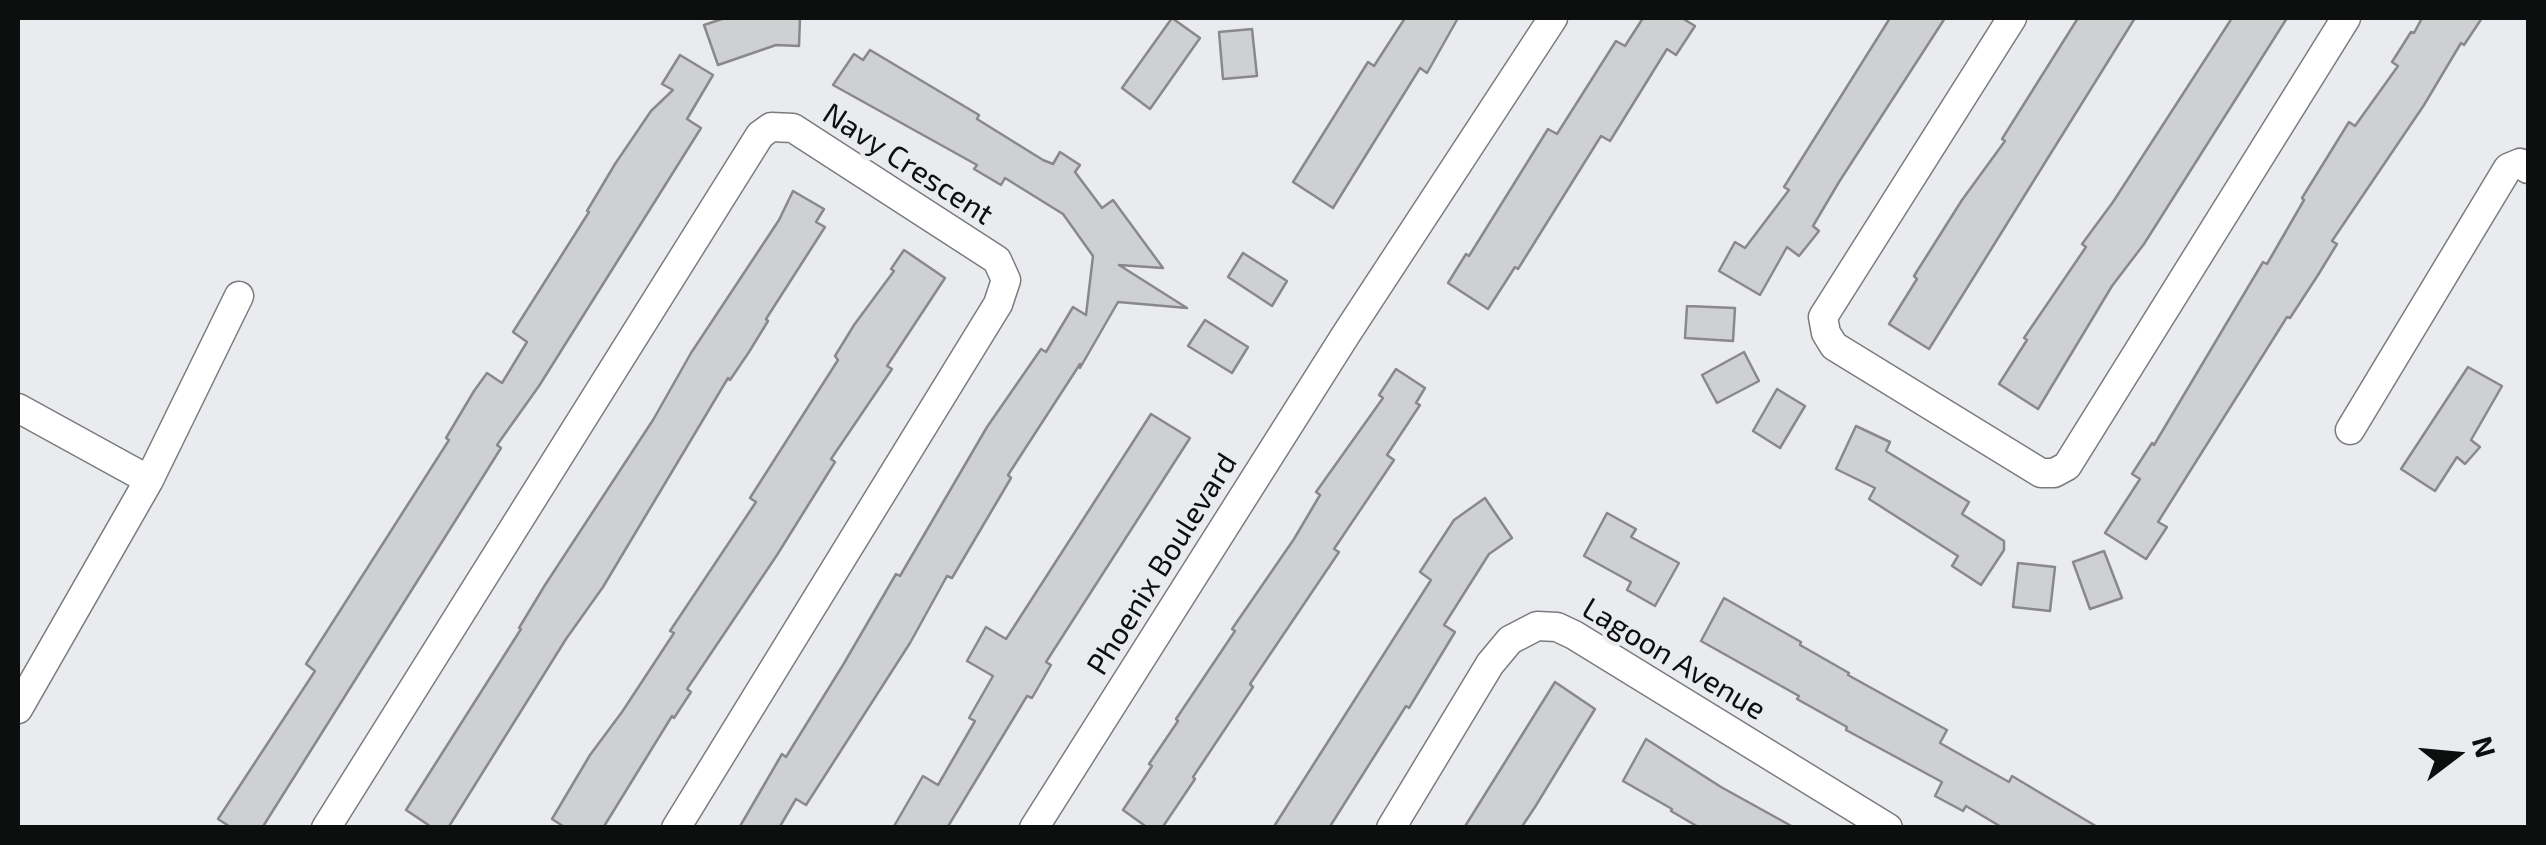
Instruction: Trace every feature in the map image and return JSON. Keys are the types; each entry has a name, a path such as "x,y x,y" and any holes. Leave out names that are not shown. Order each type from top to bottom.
{"street":[{"name":"Phoenix Boulevard","path":"1034,828 1553,18"},
{"path":"2012,18 1823,317 1834,346 2041,473 2054,473 2067,466 2346,18"},
{"name":"Navy Crescent","path":"326,828 760,135 771,127 793,128 997,260 1006,280 998,304 676,828"},
{"path":"2350,430 2508,168 2520,163 2528,169"},
{"path":"18,709 149,480 239,296"},
{"path":"18,408 149,480"},
{"name":"Lagoon Avenue","path":"1390,828 1490,664 1510,640 1537,626 1556,626 1888,828"}],"building":[{"path":"725,18 800,18 799,46 776,45 718,65 704,25"},
{"path":"1172,18 1200,38 1150,109 1122,88"},
{"path":"1405,18 1458,18 1427,73 1420,68 1333,208 1293,182 1368,62 1374,66"},
{"path":"1643,18 1682,18 1695,26 1676,55 1667,49 1610,141 1601,136 1518,269 1515,267 1488,309 1448,283 1548,129 1557,134 1616,41 1625,46"},
{"path":"1890,18 1945,18 1839,182 1813,226 1819,231 1799,256 1787,247 1760,295 1719,271 1735,242 1745,248 1789,190 1784,187"},
{"path":"2078,18 2135,18 1929,349 1889,324 1917,279 1914,276 2005,141 2002,139"},
{"path":"2232,18 2287,18 2144,244 2112,286 2038,409 1999,384 2027,340 2024,338 2086,247 2082,244"},
{"path":"2422,18 2482,18 2464,45 2461,43 2332,241 2337,244 2318,275 2290,318 2287,317 2158,522 2167,527 2146,559 2105,533 2140,479 2132,474 2154,445 2263,262 2267,264 2349,122 2355,126 2398,66 2392,62"},
{"path":"1252,29 1257,76 1223,79 1219,32"},
{"path":"870,50 979,115 977,119 1043,160 1053,164 1060,152 1080,165 1075,172 1102,208 1113,200 1163,268 1119,265 1187,308 1118,302 1080,368 1080,364 1008,475 1011,478 952,578 947,576 910,643 806,805 796,799 779,828 739,828 896,574 900,576 987,427 1041,349 1046,352 1073,307 1086,315 1093,256 1063,214 1005,178 1001,185 974,169 977,165 833,85 854,54 863,60"},
{"path":"680,55 713,75 687,119 701,128 539,386 497,445 501,448 262,828 232,828 218,819 315,671 306,664 449,440 446,438 474,391 487,373 502,383 527,342 513,332 615,164 651,111 673,90 662,84"},
{"path":"793,191 824,209 816,222 825,227 749,352 728,378 603,587 448,828 433,828 406,810 653,420 691,353 779,220"},
{"path":"904,250 945,278 887,366 892,369 831,459 835,462 687,689 691,692 603,828 566,828 552,819 756,502 750,498"},
{"path":"1243,253 1287,281 1272,306 1228,277"},
{"path":"1687,306 1735,308 1733,341 1685,338"},
{"path":"1205,320 1248,347 1232,373 1188,346"},
{"path":"1744,352 1759,381 1717,403 1702,375"},
{"path":"2468,367 2502,386 2471,440 2480,447 2465,464 2457,457 2435,491 2401,469"},
{"path":"1396,369 1425,388 1416,403 1420,405 1387,455 1394,460 1334,549 1339,552 1250,684 1253,687 1195,779 1162,828 1148,828 1123,810 1176,719 1235,631 1232,629 1294,539 1320,495 1316,492 1383,398 1379,395"},
{"path":"1777,389 1805,406 1780,448 1753,431"},
{"path":"1151,414 1190,438 1046,662 1051,665 1032,698 1027,696 947,828 893,828 923,776 938,785 975,721 969,718 993,676 967,661 986,627 1006,639"},
{"path":"1856,426 1890,442 1886,451 1969,502 1962,514 2004,541 2004,550 1981,585 1952,566 1958,556 1869,499 1875,488 1836,469"},
{"path":"1485,498 1512,538 1489,554 1444,625 1455,632 1409,708 1406,706 1329,828 1273,828 1431,580 1420,572 1454,520"},
{"path":"1607,513 1636,529 1631,537 1679,563 1655,606 1627,590 1631,582 1584,556"},
{"path":"2104,551 2122,598 2090,609 2073,562"},
{"path":"2018,563 2055,567 2050,611 2013,607"},
{"path":"1724,598 1801,642 1800,645 1848,675 1947,730 1940,743 2009,782 2012,776 2099,828 2003,828 1966,806 1963,811 1935,796 1942,782 1846,730 1847,727 1797,699 1799,696 1701,641"},
{"path":"1555,682 1595,709 1535,807 1521,828 1464,828"},
{"path":"1646,739 1795,828 1700,828 1671,811 1623,781"}]}
